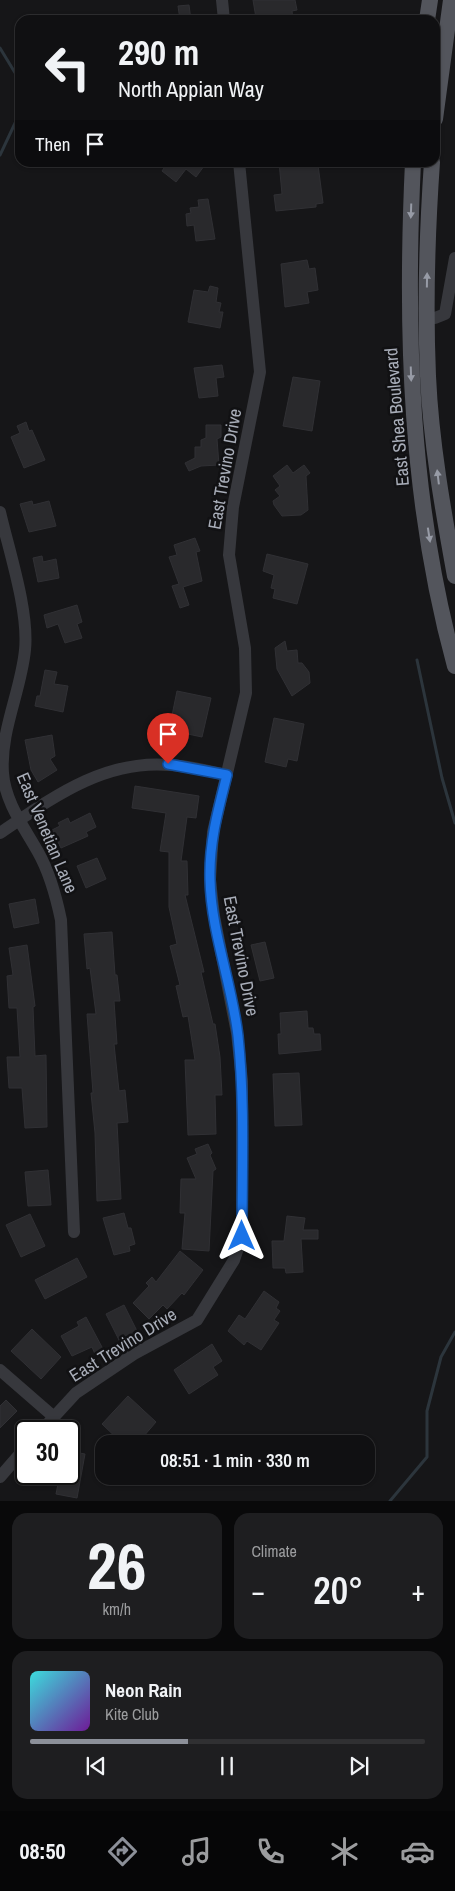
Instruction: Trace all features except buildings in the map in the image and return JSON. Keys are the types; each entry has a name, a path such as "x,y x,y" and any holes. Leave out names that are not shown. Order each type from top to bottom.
{"main road":[{"path":"428,15 430,0"},
{"path":"440,82 451,0"},
{"name":"East Shea Boulevard","path":"413,167 410,230 412,410 436,580 455,666"},
{"name":"East Shea Boulevard","path":"432,167 428,223 428,378 442,508 455,576"}],"street":[{"path":"222,0 224,15"},
{"name":"East Trevino Drive","path":"51,1420 76,1392 134,1354 197,1320 234,1260 242,1236 242,1081 238,1033 214,916 210,880 212,832 246,692 245,648 229,555 233,507 260,372 240,167"},
{"path":"427,317 435,318 445,314 455,258"},
{"name":"East Venetian Lane","path":"0,512 25,630 25,650 2,756 5,787 19,819 50,876 61,920 74,1232"},
{"path":"0,833 64,790 87,779 116,770 168,764 227,775"},
{"path":"0,1370 54,1417"},
{"path":"0,1477 15,1460"}],"waterway":[{"path":"0,48 15,73"},
{"path":"0,155 15,123"},
{"path":"417,660 442,778 455,823"},
{"path":"390,1501 427,1457 427,1411 441,1357 455,1332"}],"route":[{"path":"168,764 227,775 212,832 210,880 214,916 238,1033 242,1081 242,1236"}]}
